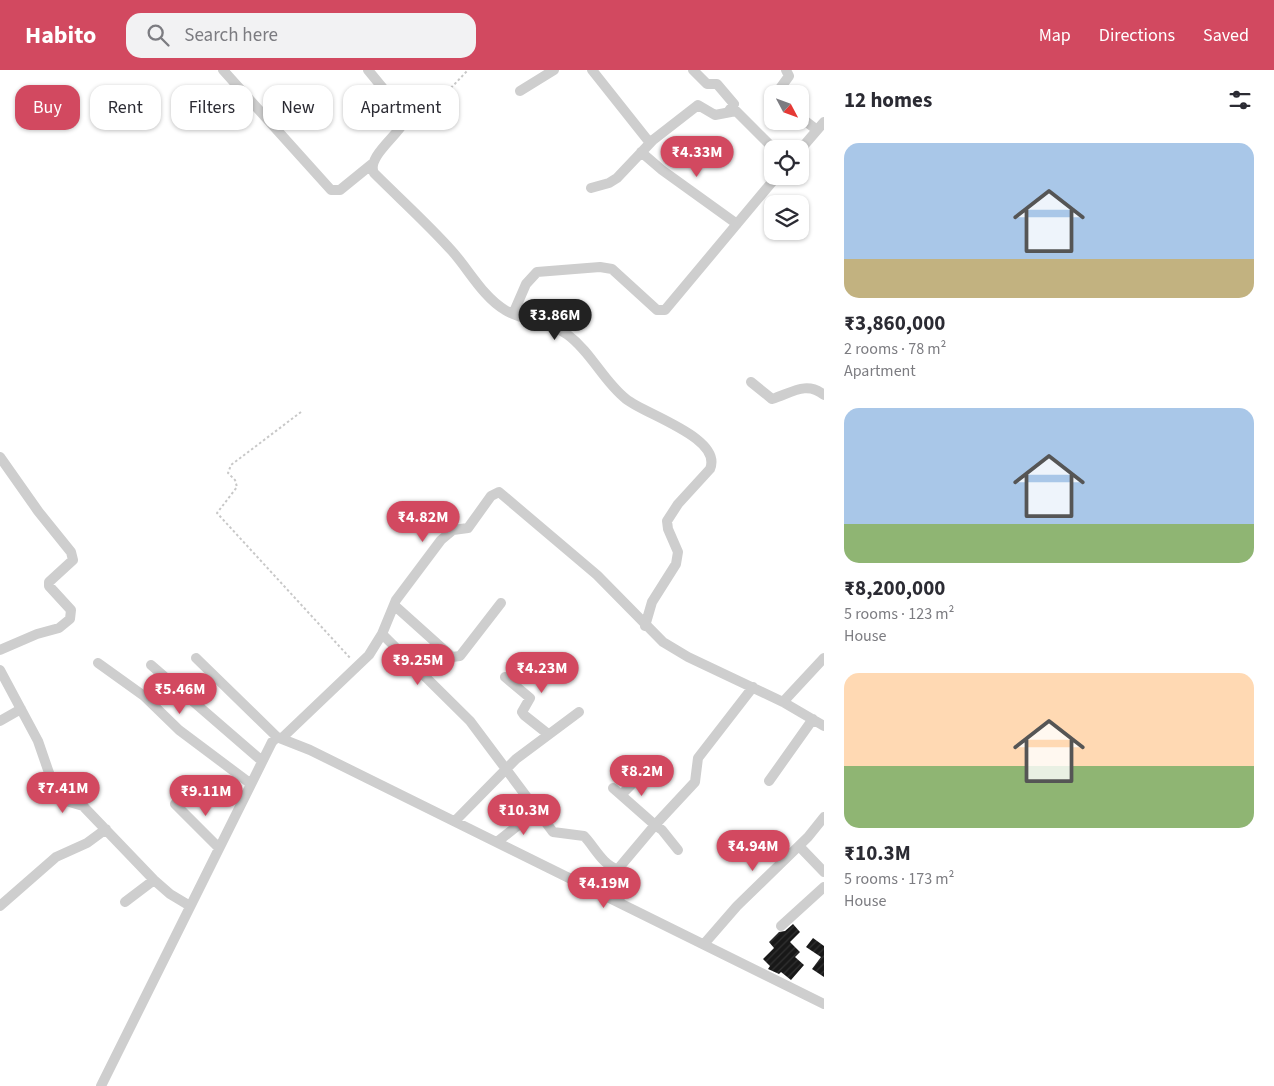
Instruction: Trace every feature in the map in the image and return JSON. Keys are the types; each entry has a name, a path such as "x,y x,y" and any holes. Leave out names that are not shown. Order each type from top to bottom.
{"street":[{"path":"223,70 331,190 340,190 372,164 373,160 398,130"},
{"path":"368,70 379,85"},
{"path":"520,91 554,70"},
{"path":"592,70 650,143"},
{"path":"693,70 707,84 717,84 731,98 734,104 728,112"},
{"path":"782,85 789,76 786,70"},
{"path":"591,188 609,183 616,178 650,143 698,105 716,115 732,110 739,114 765,140"},
{"path":"808,140 824,122"},
{"path":"809,123 817,130"},
{"path":"641,152 662,170 737,224"},
{"path":"372,164 374,173 442,241 488,295 504,310 551,325 568,334 586,351 616,390 627,400 700,440 711,456 713,462 710,469 678,504 667,521 668,530 678,552 676,564 652,602 646,626"},
{"path":"513,314 526,284 537,272 600,267 612,269 657,310 665,310 770,185"},
{"path":"751,382 772,399 797,388 807,387 824,395"},
{"path":"0,457 38,511 71,552 74,560 49,582 49,586 71,610 70,620 59,628 36,634 0,650"},
{"path":"102,1086 272,742 280,737 369,655 382,634 394,604 441,540 453,530 468,528 491,496 499,492 597,575 663,642 688,657 783,702 824,726"},
{"path":"394,604 452,656 457,658 501,603"},
{"path":"382,634 470,721 553,832 584,836 612,868 618,869"},
{"path":"196,658 280,737 455,821 824,1004"},
{"path":"783,702 824,658"},
{"path":"98,663 144,696 179,730 251,784"},
{"path":"151,665 262,761"},
{"path":"0,670 38,742 57,796 66,802 83,806 154,880 170,894 190,906"},
{"path":"505,678 530,698 522,712 548,734"},
{"path":"618,869 695,782 698,758 753,687"},
{"path":"0,722 21,709"},
{"path":"455,821 506,770 548,734 579,712"},
{"path":"769,781 813,719"},
{"path":"622,795 633,783"},
{"path":"613,788 662,830 678,850"},
{"path":"175,804 219,848"},
{"path":"497,842 536,811"},
{"path":"704,944 736,906 799,846 824,818"},
{"path":"0,906 56,857 87,843 106,830"},
{"path":"799,846 824,872"},
{"path":"618,869 623,882 619,902"},
{"path":"125,902 154,880"},
{"path":"781,926 824,887"}],"path":[{"path":"454,85 468,70"},
{"path":"301,412 231,465 228,473 235,480 237,487 216,513 358,666"}],"building":[{"path":"793,924 800,932 790,942 800,952 795,957 804,965 791,980 781,972 779,974 768,969 770,966 763,959 774,948 769,942 779,932 785,931"},
{"path":"813,938 824,946 824,977 812,969 821,957 806,947"}]}
